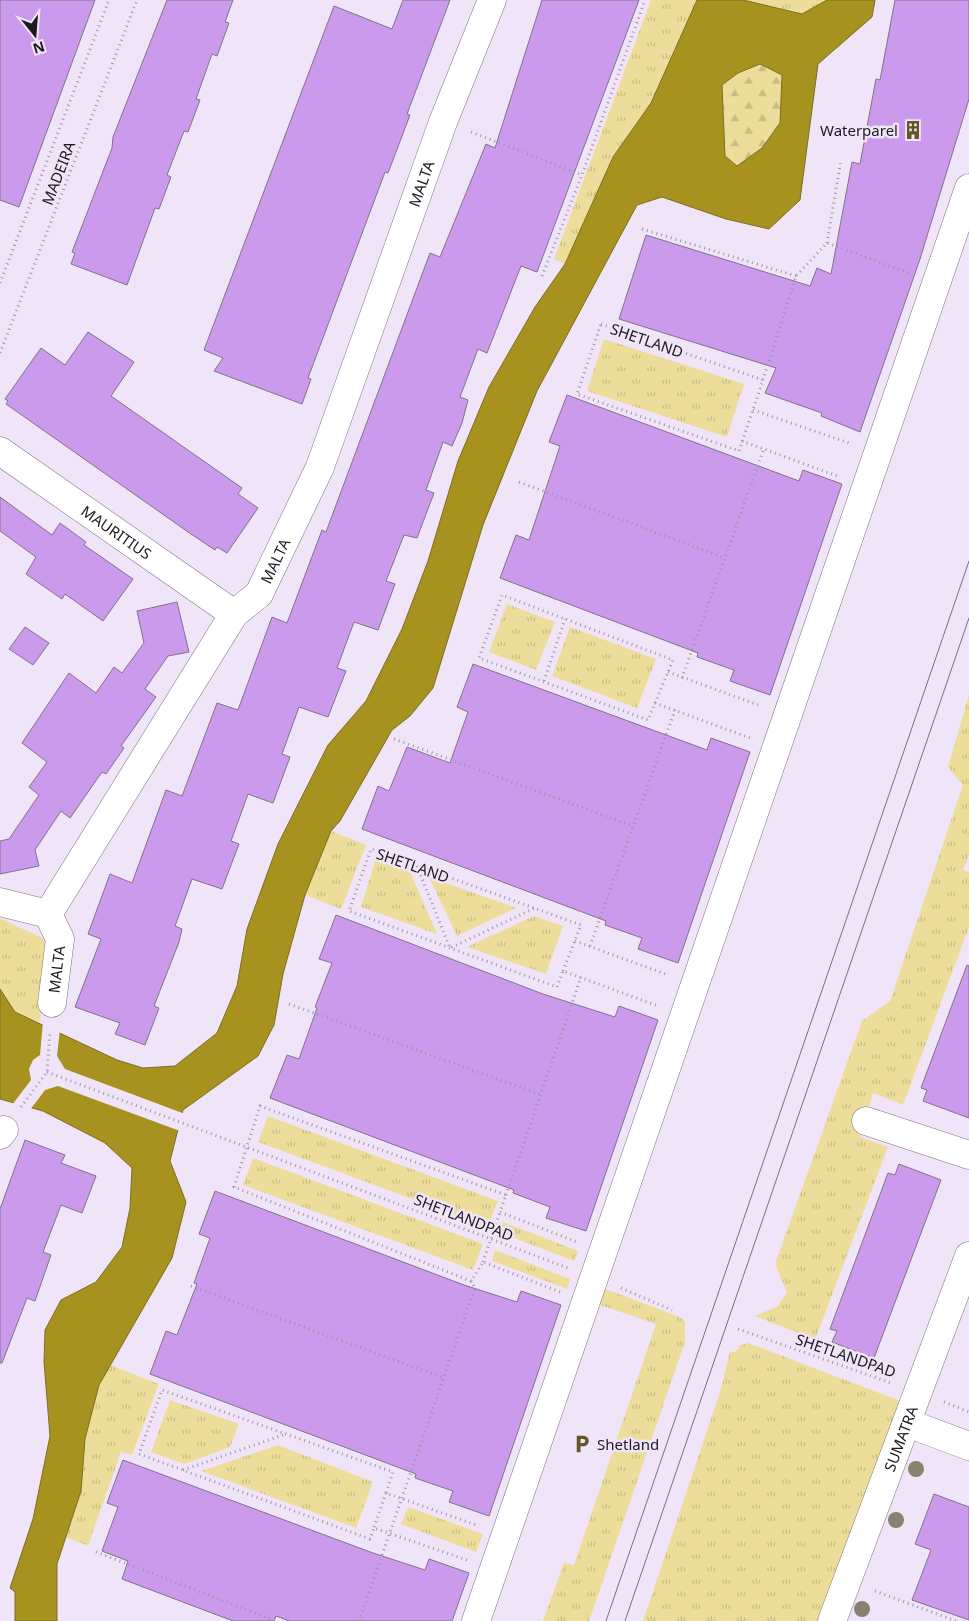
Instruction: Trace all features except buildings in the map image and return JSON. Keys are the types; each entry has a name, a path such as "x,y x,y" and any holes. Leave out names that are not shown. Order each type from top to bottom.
{"street":[{"name":"MALTA","path":"52,1002 60,939 48,914 234,614 259,594 320,467 443,122 492,0"},
{"path":"476,1621 969,188"},
{"name":"MAURITIUS","path":"0,450 234,614"},
{"path":"0,902 48,914"},
{"path":"866,1121 969,1155"},
{"name":"SUMATRA","path":"832,1621 969,1256"},
{"path":"907,1423 969,1446"}],"path":[{"path":"0,283 109,0"},
{"name":"MADEIRA","path":"0,353 136,0"},
{"path":"542,276 582,175 645,0"},
{"path":"443,122 582,175"},
{"path":"841,160 827,243 796,276 742,441 866,486"},
{"path":"642,229 796,276"},
{"path":"827,243 936,283"},
{"name":"SHETLAND","path":"742,441 739,451 577,394 601,324 763,380"},
{"path":"753,410 878,453"},
{"path":"682,678 764,448"},
{"path":"519,482 725,558"},
{"path":"502,595 565,619 673,660 648,720 479,658 502,595"},
{"path":"544,681 565,619"},
{"path":"668,672 787,715"},
{"path":"655,703 777,747"},
{"path":"590,946 675,710"},
{"path":"394,739 633,826"},
{"name":"SHETLAND","path":"371,849 416,865 581,924 557,987 349,911 371,849"},
{"path":"416,865 450,948 535,908"},
{"path":"575,941 695,984"},
{"path":"563,971 684,1015"},
{"name":"SHETLANDPAD","path":"581,977 539,1094 500,1212 599,1265 672,1310"},
{"name":"MALTA","path":"47,1072 52,1002"},
{"path":"289,1004 539,1094"},
{"path":"2,1132 47,1072"},
{"name":"SHETLANDPAD","path":"47,1072 491,1239 599,1265"},
{"path":"359,1621 475,1288 471,1280 234,1187 260,1106 506,1195"},
{"path":"471,1280 483,1262 500,1212"},
{"path":"483,1262 586,1302"},
{"path":"191,1286 444,1378"},
{"name":"SHETLANDPAD","path":"738,1329 918,1392"},
{"path":"162,1390 284,1435 393,1472 370,1539 183,1470 139,1454 162,1390"},
{"path":"183,1470 284,1435"},
{"path":"386,1493 506,1536"},
{"path":"374,1528 494,1569"},
{"path":"96,1552 276,1621"},
{"path":"847,1581 956,1621"}],"green space":[{"path":"651,0 697,0 651,103 613,157 565,264 554,259"},
{"path":"743,0 827,0 802,14"},
{"path":"760,64 782,75 781,123 762,148 737,166 725,156 722,85 738,73"},
{"path":"604,339 744,384 727,437 587,391"},
{"path":"507,604 555,622 536,670 489,652"},
{"path":"570,627 656,659 637,708 552,676"},
{"path":"969,695 969,855 963,870 969,872 969,927 903,1105 873,1093 860,1137 888,1147 815,1340 755,1316 778,1306 787,1292 775,1264 862,1021 890,1001 963,785 948,767"},
{"path":"331,831 366,845 341,909 305,895"},
{"path":"376,858 408,867 437,934 361,907"},
{"path":"429,877 516,908 457,936"},
{"path":"534,916 563,926 546,974 467,947"},
{"path":"0,918 42,938 49,947 40,1022 14,1012 0,989"},
{"path":"268,1116 498,1201 488,1227 258,1142"},
{"path":"253,1158 483,1244 473,1270 243,1185"},
{"path":"503,1222 578,1251 574,1261 499,1232"},
{"path":"495,1250 570,1279 567,1289 492,1261"},
{"path":"603,1288 680,1317 685,1322 685,1342 589,1621 543,1621 564,1563 574,1565 656,1324 597,1304"},
{"path":"748,1343 903,1402 822,1621 643,1621 720,1392 730,1352 735,1352 741,1345"},
{"path":"110,1365 159,1384 132,1455 121,1452 88,1546 66,1537 81,1491 85,1439 99,1385"},
{"path":"170,1400 239,1424 230,1447 184,1464 151,1452"},
{"path":"278,1445 373,1482 356,1528 201,1471"},
{"path":"408,1507 483,1534 476,1552 401,1524"}],"shaded area":[{"path":"697,0 743,0 802,14 827,0 875,0 872,17 818,64 800,200 769,229 726,219 662,197 637,205 537,391 483,525 433,688 410,716 392,730 340,821 331,831 305,895 283,974 274,1025 258,1056 183,1110 170,1161 186,1202 172,1258 99,1385 85,1439 81,1491 57,1564 57,1621 15,1621 15,1592 10,1588 33,1519 50,1436 44,1362 45,1330 61,1300 96,1282 122,1247 130,1208 132,1168 105,1143 43,1111 0,1099 0,989 15,1012 117,1060 143,1068 175,1066 217,1033 237,986 247,929 278,844 328,745 366,701 402,629 428,561 458,461 489,387 535,307 565,264 613,157 651,103","holes":["760,64 782,75 780,123 762,148 737,166 725,156 722,85 738,73"]}],"pier":[{"path":"43,1021 60,1029 57,1056 65,1069 185,1114 180,1131 58,1086 45,1090 30,1110 12,1105 31,1080 29,1069 33,1060 40,1055"}],"tram line":[{"path":"606,1621 969,561"},
{"path":"625,1621 969,618"}],"place":[{"name":"Waterparel","path":"913,130"},
{"name":"Shetland","path":"582,1444"}]}
